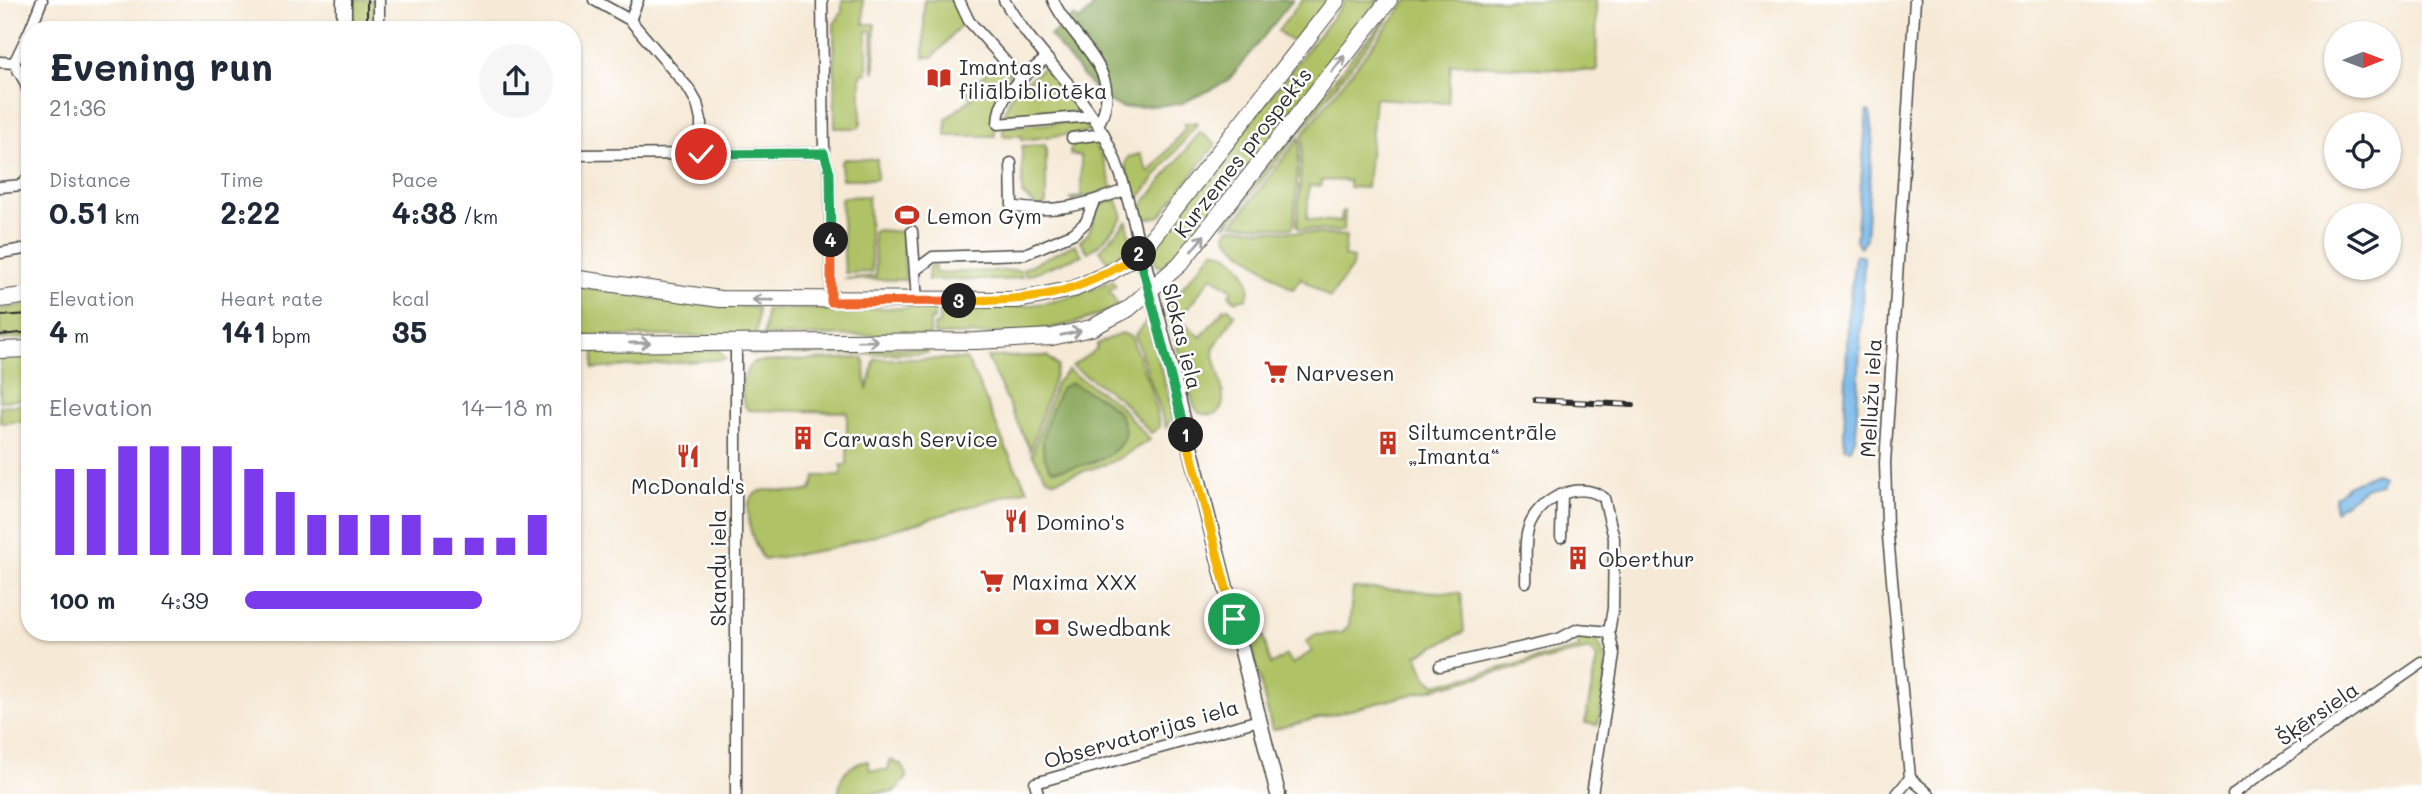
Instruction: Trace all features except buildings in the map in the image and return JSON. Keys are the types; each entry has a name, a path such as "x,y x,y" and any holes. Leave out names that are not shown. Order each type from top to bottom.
{"main road":[{"name":"Kurzemes prospekts","path":"581,279 720,299 831,302 1018,300 1052,296 1091,282 1141,253 1337,0"},
{"name":"Kurzemes prospekts","path":"581,344 976,341 1052,337 1091,328 1124,311 1150,292 1180,264 1389,0"},
{"path":"0,299 21,296"},
{"path":"0,350 21,349"}],"street":[{"path":"34,21 42,0"},
{"path":"344,0 344,21"},
{"path":"379,0 379,21"},
{"path":"594,0 630,20 697,103 701,120 701,154"},
{"path":"630,20 638,0"},
{"path":"822,0 824,153 830,173 831,302"},
{"path":"959,0 970,21 1021,79"},
{"name":"Slokas iela","path":"1004,0 1022,31 1098,125 1125,190 1278,794"},
{"path":"1053,0 1100,68 1106,98 1105,111 1098,125 1072,138"},
{"name":"Mellužu iela","path":"1910,778 1887,525 1885,463 1915,0"},
{"path":"14,63 21,49"},
{"path":"1044,60 1021,79 999,105 998,124 1098,125"},
{"path":"0,62 14,63"},
{"path":"14,63 21,74"},
{"path":"581,155 824,153"},
{"path":"1011,163 1012,206 1037,211 1057,211 1125,190"},
{"path":"0,187 21,185"},
{"path":"917,269 933,257 1025,254 1074,233 1086,222 1094,201"},
{"path":"912,232 917,269 917,301"},
{"path":"0,253 21,250"},
{"name":"Skandu iela","path":"736,343 736,794"},
{"path":"1526,582 1528,528 1553,497 1595,492 1604,498 1614,538 1613,608 1609,632 1614,654 1592,794"},
{"path":"1561,537 1562,495"},
{"path":"1440,666 1559,639 1578,629 1609,632"},
{"name":"Šķērsiela","path":"2233,794 2422,663"},
{"name":"Observatorijas iela","path":"1036,788 1259,720"},
{"path":"1897,794 1910,778 1929,794"}],"green space":[{"path":"353,0 374,0 374,21 354,21"},
{"path":"842,0 863,0 864,24 875,24 875,71 872,31 867,31 867,73 861,74 861,124 858,128 835,128 834,24 842,12"},
{"path":"924,0 956,0 965,21 933,57 924,57"},
{"path":"1092,0 1293,0 1227,82 1180,104 1123,108 1101,98 1050,36 1074,16 1079,21 1093,7"},
{"path":"1302,0 1328,0 1294,43 1278,31"},
{"path":"1346,0 1379,0 1180,253 1164,266 1157,266 1152,254 1157,242"},
{"path":"1408,0 1596,0 1597,71 1451,64 1448,103 1375,98 1367,188 1349,187 1349,181 1322,180 1321,186 1309,186 1307,219 1341,222 1342,211 1345,212 1344,229 1338,232 1300,229 1297,226 1303,134"},
{"path":"1387,18 1225,227 1228,216 1356,52"},
{"path":"995,64 1000,64 1014,79 994,105 995,136 946,136 946,119 972,98 967,92"},
{"path":"1044,67 1082,112 1005,117 1003,114 1013,92"},
{"path":"1082,121 1089,132 1022,140 1022,136 1003,136 1003,127"},
{"path":"1196,122 1135,203 1125,165 1128,157 1140,154 1149,173 1185,129 1184,124"},
{"path":"1200,132 1216,144 1160,216 1146,219 1138,211"},
{"path":"1300,137 1294,226 1233,224"},
{"path":"1091,140 1102,156 1113,189 1072,201 1070,198 1081,197 1081,156 1070,154 1070,150 1078,141"},
{"path":"1046,145 1046,204 1038,207 1022,194 1022,146"},
{"path":"844,159 877,159 877,179 842,179 841,163"},
{"path":"868,196 872,272 845,273 841,200 843,197"},
{"path":"1116,198 1123,217 1102,242 1088,252 1080,241 1088,234 1099,206"},
{"path":"1127,221 1131,242 1109,264 1100,250"},
{"path":"1231,227 1346,236 1344,256 1353,258 1352,267 1330,298 1301,278 1293,289 1232,244 1225,234"},
{"path":"873,232 902,232 906,280 844,279 876,276"},
{"path":"1075,244 1082,255 1026,276 1023,269"},
{"path":"1214,250 1236,261 1246,274 1249,290 1247,298 1236,301 1229,295 1232,290 1212,276 1179,320 1201,337 1224,309 1229,308 1235,315 1213,349 1223,403 1220,411 1212,415 1199,413 1194,406 1166,307"},
{"path":"935,265 935,273 1020,270 1022,277 1004,280 928,280 929,267"},
{"path":"1112,280 1116,286 1109,290 1118,306 1074,323 1028,331 934,335 934,325 939,324 939,308 1006,307 1050,302 1092,290"},
{"path":"581,287 652,299 758,308 756,336 581,336"},
{"path":"21,306 21,338 0,340 0,309"},
{"path":"934,308 934,320 930,320 930,335 764,336 766,309"},
{"path":"1146,322 1152,335 1173,415 1166,428 1135,335"},
{"path":"1122,333 1131,337 1150,387 1160,427 1151,433 1120,399 1072,366 1097,349 1097,344"},
{"path":"929,348 928,353 752,355 760,349"},
{"path":"719,350 726,359 593,369 594,351"},
{"path":"0,355 21,355 21,400 0,401"},
{"path":"1047,356 1058,366 1030,450 987,357"},
{"path":"864,358 867,390 875,359 966,359 1010,457 1028,489 829,549 764,560 749,523 749,503 753,495 767,490 805,492 811,490 816,476 841,476 841,465 847,465 847,412 748,410 742,392 746,372 753,362"},
{"path":"1068,370 1117,403 1150,440 1112,462 1054,481 1046,477 1032,454 1056,383"},
{"path":"1071,383 1112,406 1121,417 1125,430 1122,442 1103,458 1076,467 1052,470 1043,452 1044,432 1058,394 1062,387"},
{"path":"21,405 21,422 0,423 0,406"},
{"path":"1353,588 1461,593 1464,632 1417,655 1426,677 1436,685 1579,648 1578,636 1589,633 1598,642 1605,664 1598,725 1585,723 1597,658 1589,649 1272,730 1247,628 1253,622 1260,624 1271,665 1286,655 1293,664 1312,651 1306,642 1316,635 1342,633 1349,625"},
{"path":"890,760 902,765 907,778 893,792 839,794 843,775 850,768 868,761 870,770 888,770"}],"water":[{"path":"1867,111 1870,112 1873,133 1866,239 1860,247 1856,240"},
{"path":"1855,255 1862,255 1864,259 1856,436 1851,449 1845,448 1844,434 1848,315"},
{"path":"2375,473 2383,476 2379,484 2365,488 2335,511 2335,497 2349,485"}],"tram line":[{"path":"367,0 367,21"},
{"path":"0,316 21,315"},
{"path":"0,335 21,333"}],"railway":[{"path":"1535,400 1633,405"}],"place":[{"name":"Imantas filiālbibliotēka","path":"939,78"},
{"name":"Lemon Gym","path":"907,215"},
{"name":"Narvesen","path":"1276,372"},
{"name":"Carwash Service","path":"803,438"},
{"name":"Siltumcentrāle „Imanta“","path":"1388,443"},
{"name":"McDonald's","path":"688,456"},
{"name":"Domino's","path":"1016,521"},
{"name":"Oberthur","path":"1578,558"},
{"name":"Maxima XXX","path":"992,581"},
{"name":"Swedbank","path":"1047,627"}],"route":[{"path":"701,154 824,153 830,173 831,302 1035,299 1091,282 1141,253 1234,619"}]}
